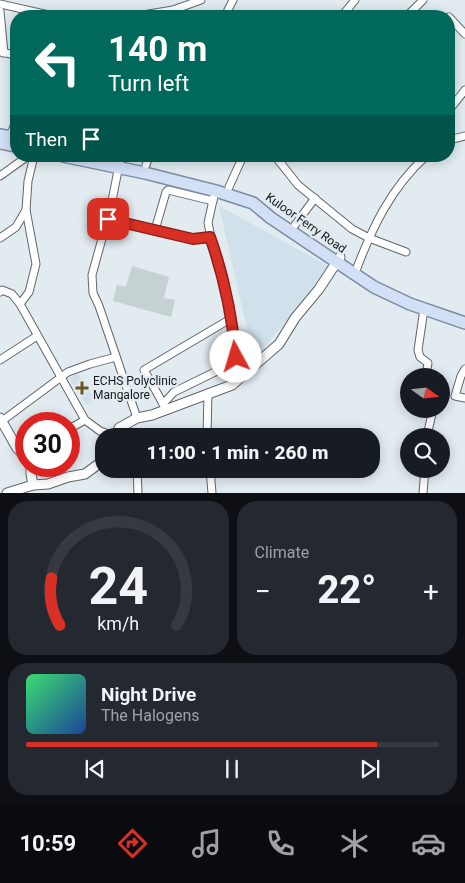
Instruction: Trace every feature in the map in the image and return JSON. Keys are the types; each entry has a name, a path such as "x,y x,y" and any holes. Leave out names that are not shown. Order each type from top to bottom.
{"main road":[{"name":"Kuloor Ferry Road","path":"112,162 134,162"},
{"name":"Kuloor Ferry Road","path":"117,162 214,196 253,203 271,218 356,271 402,294 465,316"},
{"name":"Kuloor Ferry Road","path":"151,162 229,187 270,208 338,259"},
{"name":"Kuloor Ferry Road","path":"356,271 374,287 410,304 465,323"}],"street":[{"path":"173,10 201,0"},
{"path":"347,10 355,0"},
{"path":"413,10 424,0"},
{"path":"0,4 26,10"},
{"path":"0,11 2,52"},
{"path":"455,23 465,34"},
{"path":"455,102 465,90"},
{"path":"0,176 20,162"},
{"path":"20,304 29,292 36,264 26,210 28,181 33,162"},
{"path":"229,187 240,162"},
{"path":"280,162 298,185 352,229 369,238 406,252"},
{"path":"356,271 369,238 398,186 420,162"},
{"path":"120,163 108,219 92,275 92,293 137,418"},
{"path":"155,230 168,190 214,196 208,223 210,237 221,267 232,318 236,357 232,385"},
{"path":"295,225 315,198"},
{"path":"0,238 16,227 26,210"},
{"path":"108,219 193,239 210,237"},
{"path":"164,406 190,402 208,393 232,385 279,344 295,318 319,289 338,259"},
{"path":"0,292 2,290 12,294 20,304 85,420 96,428"},
{"path":"424,309 418,350 420,357 428,363 427,368"},
{"path":"164,406 144,370 232,318"},
{"path":"0,360 37,336"},
{"path":"15,444 1,419 68,372 116,357"},
{"path":"119,428 137,418 152,416 164,406 174,392 221,369 236,357"},
{"path":"465,369 455,396 465,398"},
{"path":"207,428 208,393"},
{"path":"80,423 85,420"},
{"path":"7,493 33,485 48,484 68,477 85,474 95,467"},
{"path":"32,477 33,485"},
{"path":"137,478 138,493"},
{"path":"211,478 212,493"},
{"path":"423,493 425,478"}],"shaded area":[{"path":"219,206 330,267 254,360"},
{"name":"ECHS Polyclinic Mangalore","path":"78,374 95,399 87,405 68,378"}],"building":[{"path":"132,266 169,277 164,298 175,300 171,317 113,301 117,285 126,287"}],"place":[{"name":"ECHS Polyclinic Mangalore","path":"82,388"}],"route":[{"path":"108,219 193,239 210,237 221,267 232,318 236,357"}]}
